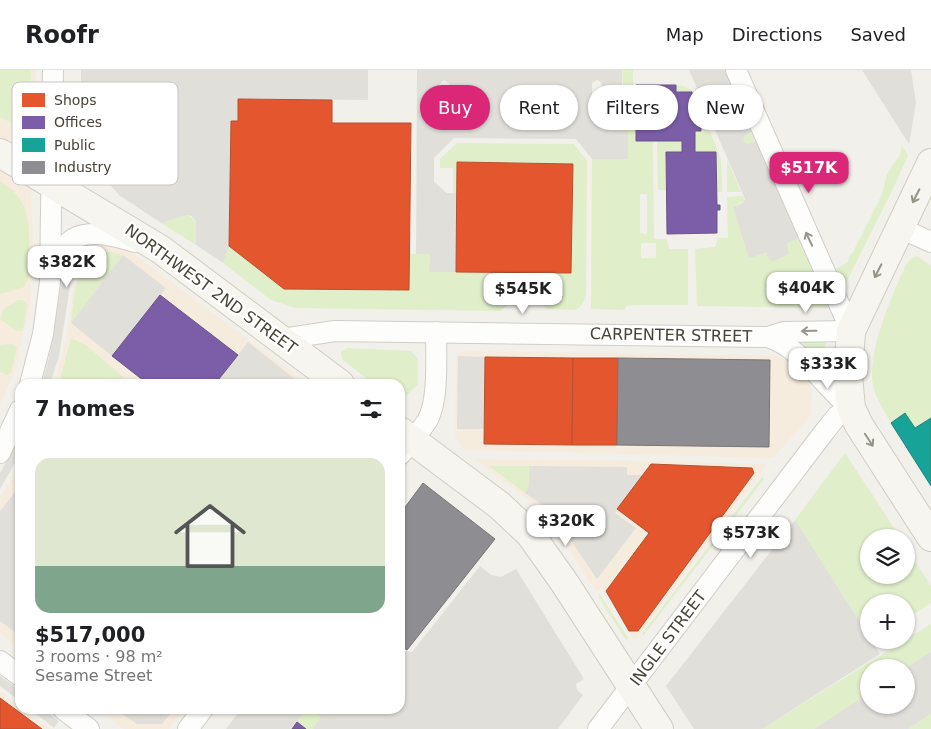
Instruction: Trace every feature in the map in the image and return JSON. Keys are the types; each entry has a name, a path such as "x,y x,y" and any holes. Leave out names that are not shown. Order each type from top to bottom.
{"main road":[{"name":"NORTHWEST 2ND STREET","path":"0,153 12,160"},
{"path":"931,163 851,331 848,376 851,408 859,425 931,537"},
{"name":"NORTHWEST 2ND STREET","path":"54,185 160,249 334,379"},
{"path":"405,443 499,505 530,534 564,582 658,729"}],"street":[{"path":"736,70 851,331"},
{"path":"31,379 43,334 50,282 52,185"},
{"path":"900,228 931,242"},
{"path":"50,282 66,245 83,236 108,234 160,249"},
{"name":"CARPENTER STREET","path":"282,339 335,331 768,336 784,332 851,331"},
{"path":"405,441 428,420 432,406 436,365 436,332"},
{"path":"768,336 782,341 797,353 836,396 851,408"},
{"name":"INGLE STREET","path":"598,729 632,687 825,431 837,416 851,408"},
{"path":"0,453 15,421"},
{"path":"0,661 15,672"},
{"path":"70,714 89,729"},
{"path":"188,729 199,714"}],"shaded area":[{"path":"0,70 36,70 36,82 12,82 12,185 30,185 33,242 30,305 14,373 0,404"},
{"path":"81,70 368,70 368,100 238,99 238,121 231,121 229,246 223,263 196,245 196,222 192,216 187,215 161,223 119,195 110,185 178,185 178,82 81,82"},
{"path":"417,70 622,70 622,85 602,85 601,82 597,80 592,85 588,85 588,130 628,130 628,159 592,159 576,139 454,138 434,158 434,182 447,193 457,193 456,272 429,272 430,254 416,254"},
{"path":"689,70 726,70 732,85 696,85"},
{"path":"862,70 911,70 916,103 909,144"},
{"path":"715,130 751,130 752,132 745,135 743,141 747,144 756,141 798,238 787,244 789,254 771,262 766,253 749,258 733,207 743,203 745,199"},
{"path":"98,246 113,246 131,252 301,379 55,379 66,341 77,264 86,253"},
{"path":"123,255 166,288 112,356 71,323"},
{"path":"63,274 72,274 59,356 52,379 43,379 50,353"},
{"path":"248,342 295,379 219,379"},
{"path":"460,352 778,356 789,362 807,380 812,390 811,415 773,458 465,450 455,436 456,357"},
{"path":"458,356 485,357 484,429 457,429"},
{"path":"15,445 15,463 0,489 0,473"},
{"path":"474,459 767,464 635,641 602,588 596,591 545,512"},
{"path":"529,466 627,467 627,475 643,475 615,513 636,528 597,579 550,510 525,493 529,485"},
{"path":"15,474 15,645 0,633 0,497"},
{"path":"15,492 15,632 0,621 0,511"},
{"path":"795,520 860,622 860,649 877,649 880,654 872,659 860,659 860,667 762,729 694,729 666,686"},
{"path":"480,566 491,575 501,577 516,569 584,679 576,684 577,690 583,695 558,729 313,729 321,717 317,714 405,714 405,651 412,652"},
{"path":"931,652 931,714 908,729 814,729 860,699 860,714 915,714 915,662"},
{"path":"0,676 15,687 15,697 0,686"},
{"path":"0,691 15,704 15,714 28,714 50,729 0,729"},
{"path":"36,714 50,714 59,721 54,728"},
{"path":"104,714 181,714 169,729 124,729"},
{"path":"122,714 170,714 162,724 137,724"},
{"path":"237,714 303,714 292,729 226,729"}],"green space":[{"path":"0,70 31,70 31,82 12,82 12,123 0,117"},
{"path":"622,70 633,70 633,85 623,85"},
{"path":"726,70 733,70 739,85 732,85"},
{"path":"678,85 688,88 688,92 678,92"},
{"path":"626,130 636,130 636,141 653,141 654,239 667,239 669,249 688,249 688,305 634,305 626,306 625,310 591,309 592,159 628,159","holes":["640,194 647,194 647,234 640,233","641,243 656,243 656,258 641,258"]},
{"path":"710,130 721,159 722,192 717,192 716,152 695,152 695,131"},
{"path":"751,130 758,130 833,308 697,306 695,249 715,247 718,238 728,238 727,197 743,196 745,201 733,207 762,253 768,255 771,262 790,242 756,141 747,144 742,141 745,135 752,132"},
{"path":"657,141 682,141 682,152 666,152 666,190 658,190"},
{"path":"457,143 574,144 587,161 586,296 578,309 547,309 537,298 538,273 571,273 573,164 458,162 457,193 453,193 453,168 440,168 440,159"},
{"path":"902,146 908,155 843,289 830,266 836,269 848,262 849,256 853,252 882,194 887,174 900,155"},
{"path":"727,160 741,192 727,192"},
{"path":"0,181 17,195 26,212 29,231 29,275 24,287 0,294"},
{"path":"187,215 196,223 196,245 161,223"},
{"path":"229,246 284,289 408,290 409,254 430,254 430,272 513,272 511,302 501,311 295,308 271,300 223,263"},
{"path":"100,250 123,255 71,323 75,291 80,272 91,256"},
{"path":"917,256 931,266 931,418 915,428 905,414 891,423 876,395 873,381 873,365 875,348 886,312 905,266 912,258"},
{"path":"18,300 23,300 27,305 23,330 17,331 0,319 4,309"},
{"path":"71,338 87,346 125,379 60,379"},
{"path":"801,341 825,342 823,367 804,346"},
{"path":"12,344 17,347 11,373 7,375 0,372 0,345"},
{"path":"347,348 411,351 418,359 418,384 405,395 405,379 367,379 342,359 341,352"},
{"path":"845,453 895,529 860,529 860,584 915,584 915,562 931,586 931,603 915,613 915,594 860,594 860,622 795,520"},
{"path":"489,466 529,466 529,485 525,493"},
{"path":"762,477 764,479 643,636 642,634"},
{"path":"543,504 550,510 568,536 566,540"},
{"path":"599,593 628,638 626,640 599,598"},
{"path":"931,624 931,652 915,662 915,659 875,659 891,649 915,649 915,634"},
{"path":"860,668 860,699 814,729 762,729"},
{"path":"303,714 316,714 322,717 313,729 306,729 297,722"},
{"path":"931,714 931,729 908,729"}],"building: Shops":[{"path":"238,99 332,100 332,123 411,123 409,290 284,289 229,246 231,121 238,121"},
{"path":"457,162 573,164 571,273 456,272"},
{"path":"485,357 573,358 572,445 484,444"},
{"path":"573,358 618,358 617,445 572,445"},
{"path":"651,464 752,468 754,473 638,631 629,631 606,591 649,533 617,509"},
{"path":"0,698 15,709 15,714 22,714 42,729 0,729"}],"building: Offices":[{"path":"678,92 688,92 688,130 701,130 695,131 695,152 716,152 717,205 720,205 720,210 717,210 717,233 667,234 666,152 682,152 682,141 636,141 636,130 678,130"},
{"path":"160,295 238,355 219,379 142,379 112,356"},
{"path":"297,722 306,729 292,729"}],"building: Public":[{"path":"905,413 915,428 931,418 931,486 891,423"}],"building: Industry":[{"path":"618,358 770,360 769,447 617,445"},
{"path":"423,483 495,539 407,650 405,649 405,507"}]}
